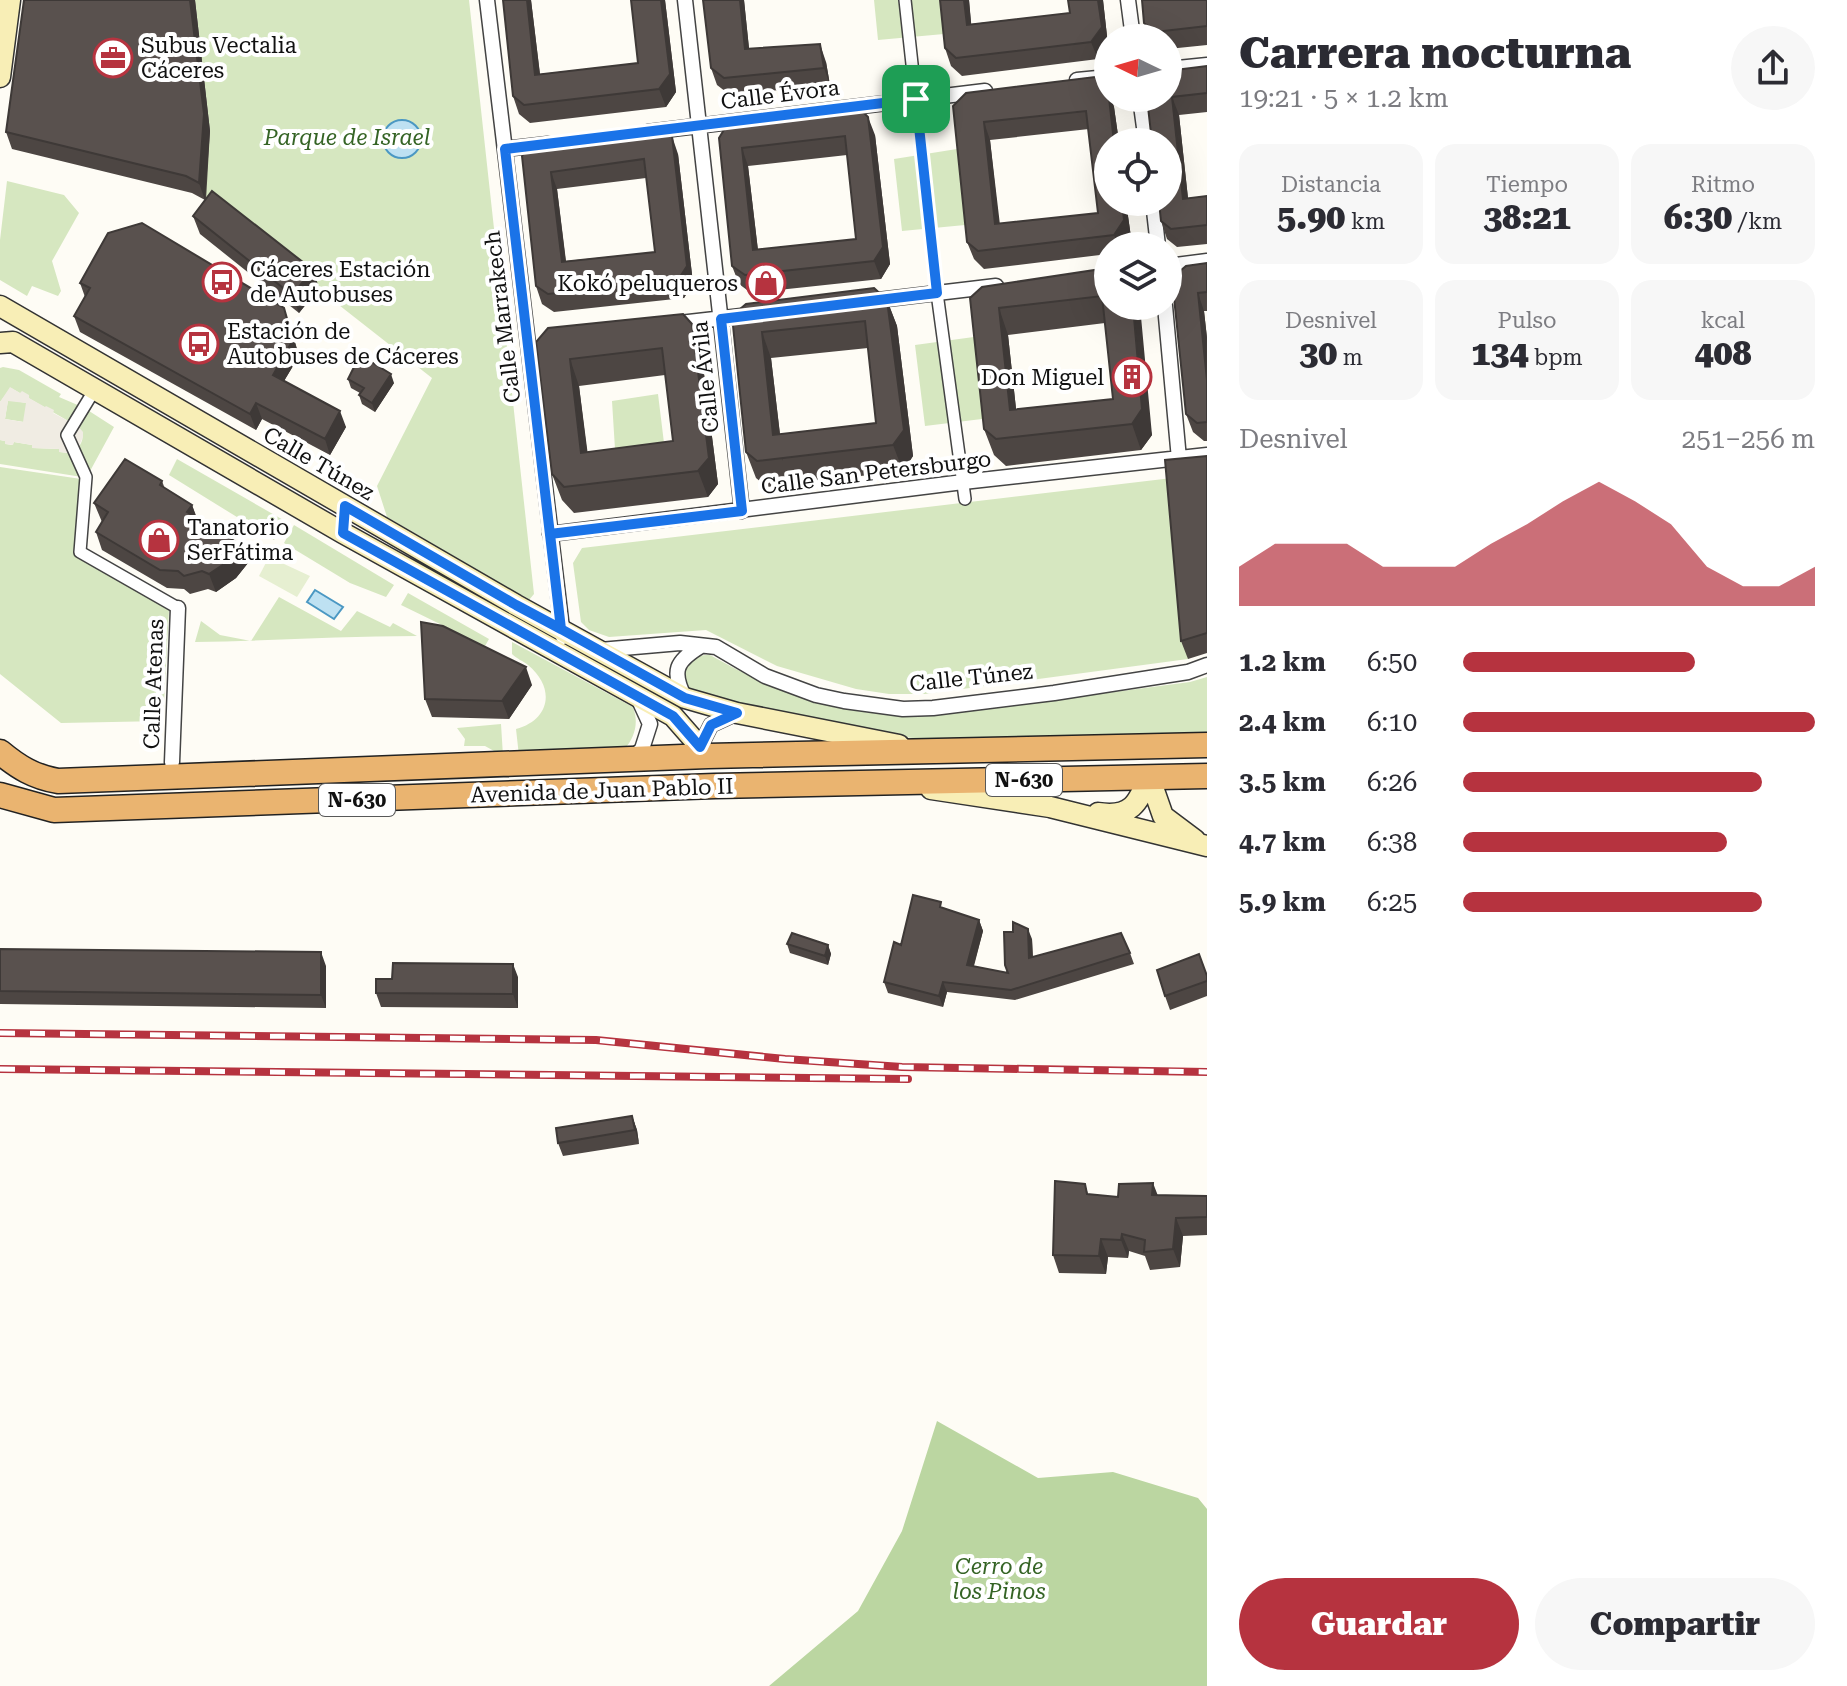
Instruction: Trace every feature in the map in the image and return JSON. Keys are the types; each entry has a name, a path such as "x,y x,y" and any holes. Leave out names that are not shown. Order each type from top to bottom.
{"highway":[{"name":"Avenida de Juan Pablo II","path":"0,752 19,768 39,778 58,781 630,761 704,752 931,752 1207,745"},
{"path":"1126,749 1149,776"},
{"path":"704,752 715,786"},
{"name":"Avenida de Juan Pablo II","path":"0,795 54,810 715,786 1207,776"}],"main road":[{"path":"0,77 10,0"},
{"name":"Calle Túnez","path":"0,306 516,605 685,698 737,713 931,752"},
{"path":"0,343 13,342 42,358 343,533 673,716 704,752"},
{"path":"900,784 1050,807 1119,814 1134,807 1149,776"},
{"path":"1149,776 1163,816 1204,846"},
{"path":"1050,807 1204,846"}],"street":[{"name":"Calle Marrakech","path":"487,0 505,149 534,340 561,629"},
{"name":"Calle Ávila","path":"685,0 742,511"},
{"path":"905,0 937,293 965,499"},
{"path":"1128,0 1131,24"},
{"path":"1182,68 1207,65"},
{"path":"1066,82 1094,79"},
{"name":"Calle Évora","path":"635,133 1006,89"},
{"path":"505,149 560,142"},
{"path":"1182,264 1207,261"},
{"path":"860,302 1015,284"},
{"path":"655,326 767,313"},
{"path":"1166,320 1179,459"},
{"path":"42,358 55,337"},
{"name":"Calle Atenas","path":"95,389 67,435 86,477 80,552 178,608 172,762"},
{"name":"Calle San Petersburgo","path":"550,534 1207,455"},
{"path":"343,533 345,506"},
{"path":"526,636 561,629 565,648 574,662"},
{"name":"Calle Túnez","path":"597,650 680,643 716,647 765,676 816,695 903,709 1054,693 1188,672 1207,665"},
{"path":"685,698 675,680 678,666 687,654 701,646"},
{"path":"630,761 642,749 650,724 638,698"},
{"path":"704,752 711,725 737,713"}],"green space":[{"name":"Parque de Israel","path":"195,0 469,0 534,594 529,600 387,517 377,486 432,378 205,200 210,131"},
{"path":"874,0 940,0 944,34 878,40"},
{"path":"957,149 965,225 902,231 894,159"},
{"path":"7,181 64,195 79,213 52,261 61,291 58,296 32,286 27,296 0,280 0,240"},
{"path":"981,336 990,418 925,426 915,345"},
{"path":"0,368 19,370 61,394 59,397 80,406 70,422 11,388 0,402"},
{"path":"658,394 664,443 615,449 612,401"},
{"path":"8,400 27,403 24,422 5,419"},
{"path":"86,409 114,427 89,473 78,448 82,437 78,426"},
{"path":"0,440 12,445 14,442 32,445 33,448 60,449 60,452 68,453 68,450 82,477 0,464"},
{"path":"177,459 285,521 274,540 169,475"},
{"path":"0,467 81,479 75,556 169,610 163,721 61,723 0,674"},
{"path":"1172,478 1188,659 925,694 889,694 856,689 777,666 706,630 609,637 589,630 581,622 573,563 582,548"},
{"path":"294,525 394,585 386,597 350,583 284,543"},
{"path":"269,557 310,576 297,597 259,576"},
{"path":"408,593 489,639 485,646 401,605"},
{"path":"279,597 341,631 357,611 390,627 393,623 417,636 362,637 251,641"},
{"path":"201,621 220,635 249,641 195,642"},
{"path":"512,642 633,707 635,730 624,750 519,756 516,729 527,725 542,711 545,693 537,674 512,654"},
{"path":"710,655 800,697 857,711 887,714 956,713 1190,682 1207,677 1207,735 949,742 886,735 696,695 686,689 685,669 695,657"},
{"path":"501,724 503,756 485,746 464,746 465,739 457,728"},
{"name":"Cerro de los Pinos","path":"937,1421 1038,1478 1113,1472 1198,1498 1207,1509 1207,1686 769,1686 858,1611 902,1531"}],"shaded area":[{"path":"10,387 29,395 29,398 78,426 83,437 78,448 68,453 14,442 13,445 5,444 0,440 0,402","holes":["8,401 26,403 23,422 5,419"]}],"water":[{"path":"402,120 416,125 421,139 416,153 402,158 388,153 383,139 388,125"},
{"path":"315,590 343,607 334,619 307,602"}],"building":[{"name":"Subus Vectalia Cáceres","path":"24,0 190,0 204,114 199,183 186,176 6,132"},
{"path":"503,0 527,0 535,75 638,63 631,0 661,0 670,74 659,89 524,105 513,96"},
{"path":"703,0 740,0 745,49 820,44 824,68 724,78 711,68"},
{"path":"940,0 964,0 967,25 1070,13 1068,0 1098,0 1102,24 1094,24 1091,42 956,58 945,48"},
{"path":"1142,0 1207,0 1207,26 1182,29 1182,24 1144,23"},
{"path":"1207,66 1207,93 1182,96 1182,69"},
{"path":"1094,77 1094,112 1111,112 1112,128 1094,128 1094,179 1086,111 984,122 995,224 1094,213 1094,216 1124,216 1116,232 1094,232 1094,237 978,251 967,242 953,106 966,93"},
{"path":"857,106 868,117 883,247 874,261 745,275 732,266 719,138 727,125","holes":["845,136 856,239 753,250 742,148"]},
{"path":"1149,112 1174,112 1175,128 1150,128"},
{"path":"660,125 672,136 687,266 678,280 548,294 536,286 522,156 531,144","holes":["644,159 655,252 562,262 551,172"]},
{"path":"1182,190 1183,199 1207,196 1207,225 1171,229 1161,221 1160,216 1182,216"},
{"path":"212,191 313,270 292,295 193,216"},
{"name":"Estación de Autobuses de Cáceres","path":"142,223 284,308 293,340 273,375 340,411 325,439 256,403 250,414 74,316 90,288 80,283 108,233"},
{"path":"1207,263 1207,292 1198,293 1207,380 1207,422 1197,423 1186,414 1176,320 1182,320 1182,269"},
{"path":"1094,270 1094,297 999,308 1010,410 1113,399 1105,320 1134,320 1142,409 1132,424 996,439 984,429 970,298 982,287"},
{"path":"874,288 887,300 904,430 893,445 757,461 746,452 732,316 746,304","holes":["865,321 876,423 773,435 762,332"]},
{"path":"683,314 692,324 709,458 698,471 564,487 552,474 536,342 548,328","holes":["662,348 673,441 581,453 570,359"]},
{"path":"360,355 391,374 372,403 359,395 364,388 348,379"},
{"path":"1207,456 1207,633 1181,641 1165,460"},
{"name":"Tanatorio SerFátima","path":"125,459 162,481 160,485 192,505 187,512 241,545 230,560 209,574 202,571 184,576 178,571 160,570 96,532 108,512 94,503"},
{"path":"421,622 443,626 526,667 502,701 425,699"},
{"path":"913,895 941,902 940,907 979,920 967,965 1008,973 1004,932 1013,932 1013,922 1028,929 1029,958 1121,933 1130,953 1011,990 943,982 939,996 884,982 894,942 901,945"},
{"path":"792,933 828,945 825,956 787,944"},
{"path":"0,949 321,952 321,995 0,991"},
{"path":"1199,954 1207,981 1165,996 1157,970"},
{"path":"393,963 513,964 513,994 376,993 376,979 392,979"},
{"path":"632,1116 635,1130 558,1143 556,1128"},
{"path":"1055,1181 1085,1184 1087,1194 1118,1197 1119,1184 1153,1183 1152,1195 1207,1196 1207,1217 1176,1218 1173,1249 1144,1252 1145,1240 1122,1234 1121,1240 1101,1239 1099,1256 1053,1255"}],"railway":[{"path":"0,1033 596,1040 902,1067 1207,1072"},
{"path":"0,1069 908,1079"}],"place":[{"name":"Subus Vectalia Cáceres","path":"113,58"},
{"name":"Cáceres Estación de Autobuses","path":"222,282"},
{"name":"Kokó peluqueros","path":"766,283"},
{"name":"Estación de Autobuses de Cáceres","path":"199,344"},
{"name":"Don Miguel","path":"1132,377"},
{"name":"Tanatorio SerFátima","path":"159,540"}],"route":[{"path":"916,99 505,149 561,629 345,506 343,533 673,716 700,747 711,725 737,713 685,698 561,629 550,534 742,511 721,319 937,293 916,99"}]}
